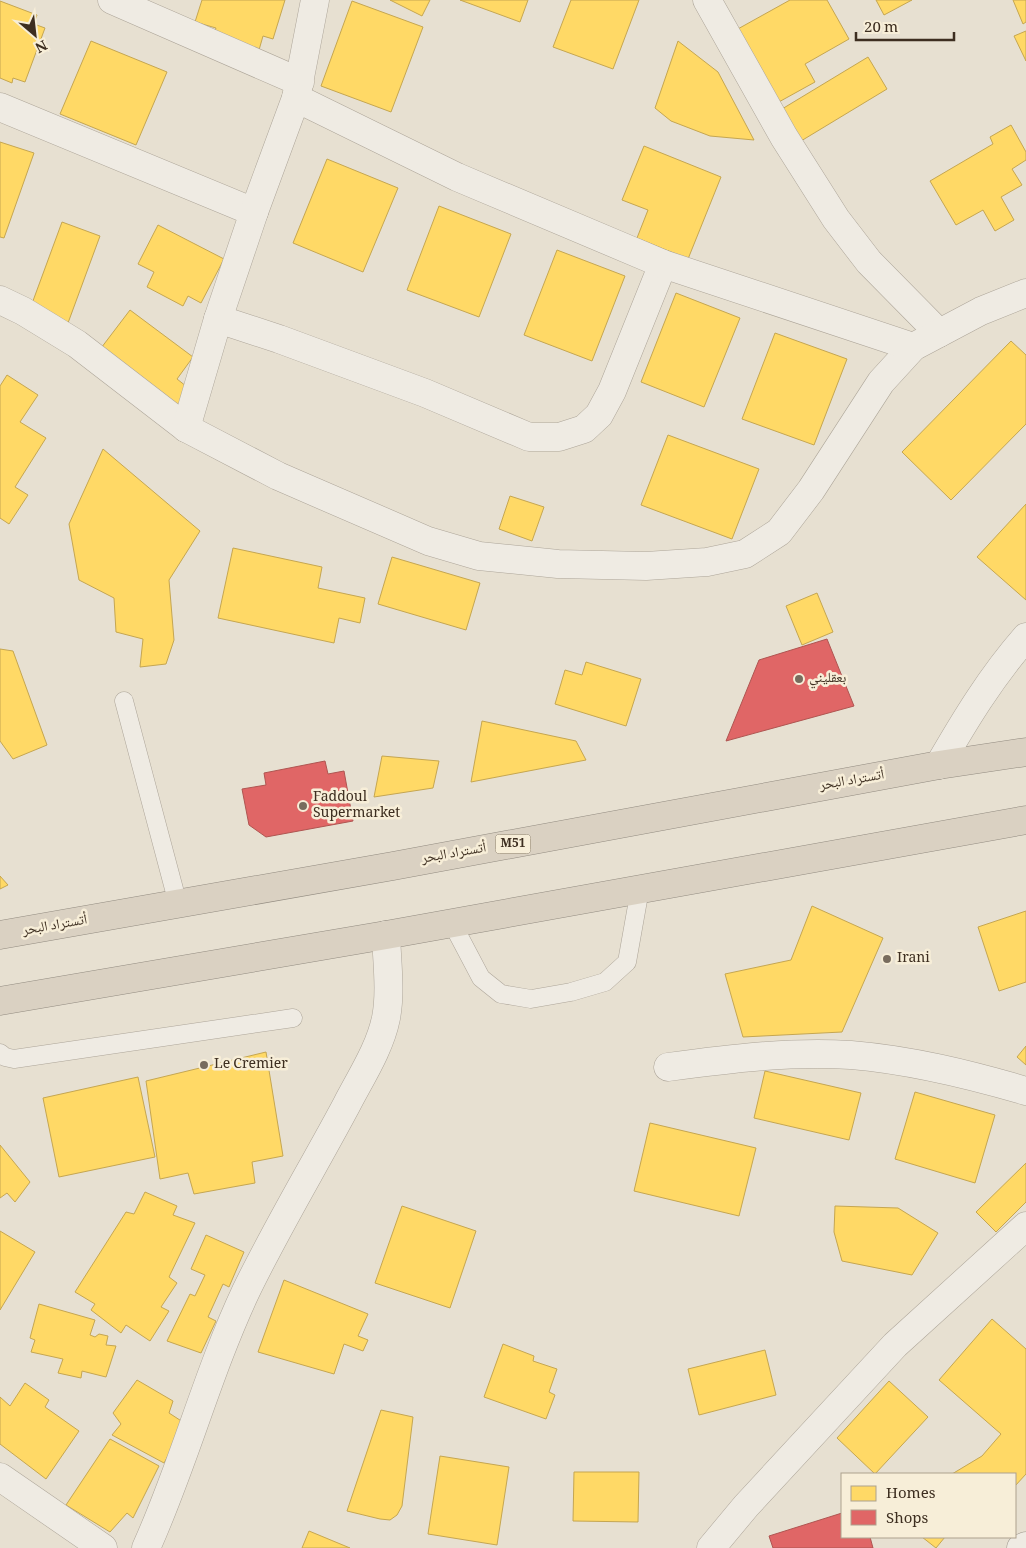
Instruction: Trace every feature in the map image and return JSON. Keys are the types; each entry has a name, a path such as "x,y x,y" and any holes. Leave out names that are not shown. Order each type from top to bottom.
{"highway":[{"name":"أتستراد البحر","path":"0,935 939,765 1026,752"},
{"path":"0,1001 386,935 1026,820"}],"street":[{"path":"112,0 298,90 457,177 663,264 913,347"},
{"path":"186,428 218,319 298,90 315,0"},
{"path":"708,0 784,137 836,218 869,262 939,333"},
{"path":"0,107 254,212"},
{"path":"218,319 280,339 425,393 529,437 559,437 584,429 599,415 612,391 663,264"},
{"path":"0,300 23,311 77,344 186,428 278,476 428,541 479,556 558,564 646,566 707,562 745,554 779,532 811,490 881,382 913,347 981,311 1026,294"},
{"path":"939,765 970,710 1003,663 1026,637"},
{"path":"146,1548 165,1507 226,1339 246,1291 378,1042 386,1018 388,992 386,935"},
{"path":"668,1067 780,1056 850,1055 934,1066 1026,1091"},
{"path":"711,1548 746,1506 895,1345 1026,1226"},
{"path":"0,1477 103,1548"},
{"path":"1021,1548 1026,1546"}],"lane":[{"path":"124,701 178,904"},
{"path":"452,923 481,978 502,994 531,999 570,992 605,982 627,962 640,889"},
{"path":"0,1053 5,1057 14,1059 293,1018"}],"building: Homes":[{"path":"202,0 285,0 273,39 263,36 259,50 213,36 216,28 195,22"},
{"path":"390,0 430,0 422,16"},
{"path":"460,0 528,0 520,22"},
{"path":"571,0 639,0 613,69 553,47"},
{"path":"790,0 827,0 849,39 805,64 815,82 777,103 736,30"},
{"path":"876,0 912,0 884,15"},
{"path":"1013,0 1026,0 1026,22 1023,24"},
{"path":"0,1 37,15 34,24 45,28 25,82 13,78 12,83 0,78"},
{"path":"352,1 423,27 391,112 321,86"},
{"path":"1026,31 1026,61 1014,36"},
{"path":"91,41 167,72 136,145 60,114"},
{"path":"678,41 718,72 754,140 710,136 671,121 655,108"},
{"path":"868,57 887,89 801,141 782,109"},
{"path":"1011,125 1026,152 1026,160 1012,169 1022,185 1001,197 1014,220 995,231 983,210 956,225 930,181 993,144 990,137"},
{"path":"0,142 34,153 4,238 0,237"},
{"path":"644,146 721,177 688,259 637,238 648,210 622,200"},
{"path":"327,159 398,188 363,272 293,243"},
{"path":"439,206 511,234 479,317 407,290"},
{"path":"62,222 100,236 68,323 30,309"},
{"path":"158,225 224,259 201,303 188,296 183,306 147,287 154,272 138,264"},
{"path":"557,250 625,276 592,361 524,335"},
{"path":"676,293 740,318 704,407 641,382"},
{"path":"130,310 193,357 177,379 191,390 173,415 95,356"},
{"path":"775,333 847,359 814,445 742,419"},
{"path":"1011,341 1026,355 1026,424 951,500 902,452"},
{"path":"7,375 38,395 20,422 46,438 15,487 28,495 9,524 0,518 0,386"},
{"path":"668,435 759,469 732,539 641,505"},
{"path":"103,449 200,531 169,580 174,640 166,664 140,667 143,639 116,632 114,598 79,580 69,524"},
{"path":"510,496 544,507 532,541 499,529"},
{"path":"1026,504 1026,600 977,557"},
{"path":"233,548 322,567 318,588 365,598 360,623 339,618 334,643 218,618"},
{"path":"392,557 480,583 466,630 378,604"},
{"path":"817,593 833,632 802,645 786,606"},
{"path":"0,649 13,651 47,745 13,759 0,741"},
{"path":"586,662 641,679 626,726 555,704 565,670 582,675"},
{"path":"482,721 576,741 586,760 471,782"},
{"path":"382,756 439,761 433,788 374,797"},
{"path":"0,876 8,885 0,889"},
{"path":"812,906 883,938 842,1032 743,1037 725,974 791,960"},
{"path":"1026,911 1026,982 999,991 978,927"},
{"path":"1026,1046 1026,1065 1017,1057"},
{"path":"266,1052 283,1156 252,1162 255,1183 194,1194 188,1173 160,1179 146,1081"},
{"path":"765,1071 861,1093 849,1140 754,1118"},
{"path":"138,1077 155,1157 59,1177 43,1098"},
{"path":"915,1092 995,1115 975,1183 895,1159"},
{"path":"650,1123 756,1148 739,1216 634,1191"},
{"path":"0,1145 30,1182 15,1202 7,1193 0,1198"},
{"path":"1026,1163 1026,1202 996,1232 976,1212"},
{"path":"145,1192 177,1206 173,1215 195,1223 169,1277 177,1283 161,1307 169,1311 150,1341 126,1325 121,1333 91,1310 95,1304 75,1292 126,1212 134,1214"},
{"path":"402,1206 476,1231 450,1308 375,1283"},
{"path":"835,1206 898,1208 938,1233 912,1275 842,1261 834,1232"},
{"path":"0,1231 35,1252 0,1310"},
{"path":"206,1235 244,1252 229,1287 223,1284 208,1317 216,1321 201,1353 167,1341 190,1294 195,1296 205,1275 191,1269"},
{"path":"284,1280 368,1314 358,1336 368,1340 363,1351 344,1344 334,1374 258,1352"},
{"path":"39,1304 95,1320 90,1335 95,1337 99,1334 108,1336 106,1345 116,1346 106,1377 82,1371 81,1378 58,1373 63,1359 31,1352 35,1340 30,1338"},
{"path":"992,1319 1026,1349 1026,1474 1016,1485 1016,1473 954,1473 982,1456 1001,1434 939,1380"},
{"path":"503,1344 534,1356 533,1361 557,1369 549,1392 555,1395 546,1419 484,1397"},
{"path":"765,1350 776,1395 699,1415 688,1369"},
{"path":"137,1380 173,1401 169,1413 186,1424 164,1463 112,1435 121,1424 113,1413"},
{"path":"889,1381 928,1417 876,1473 837,1438"},
{"path":"25,1383 49,1400 45,1407 79,1431 46,1479 0,1444 0,1397 10,1406"},
{"path":"381,1410 413,1417 402,1506 397,1515 390,1520 347,1511"},
{"path":"110,1439 159,1466 133,1518 127,1513 110,1532 66,1505"},
{"path":"440,1456 509,1467 497,1545 428,1534"},
{"path":"574,1472 639,1472 638,1522 573,1521"},
{"path":"309,1531 350,1548 302,1548"},
{"path":"923,1538 944,1538 936,1548"}],"building: Shops":[{"path":"827,639 854,706 726,741 759,660"},
{"path":"325,761 328,774 344,771 353,821 266,837 249,825 242,789 266,785 264,773"},
{"path":"841,1513 841,1538 870,1538 873,1548 773,1548 769,1536"}],"place":[{"name":"بعقليني","path":"799,679"},
{"name":"Faddoul Supermarket","path":"303,806"},
{"name":"Irani","path":"887,959"},
{"name":"Le Cremier","path":"204,1065"}]}
